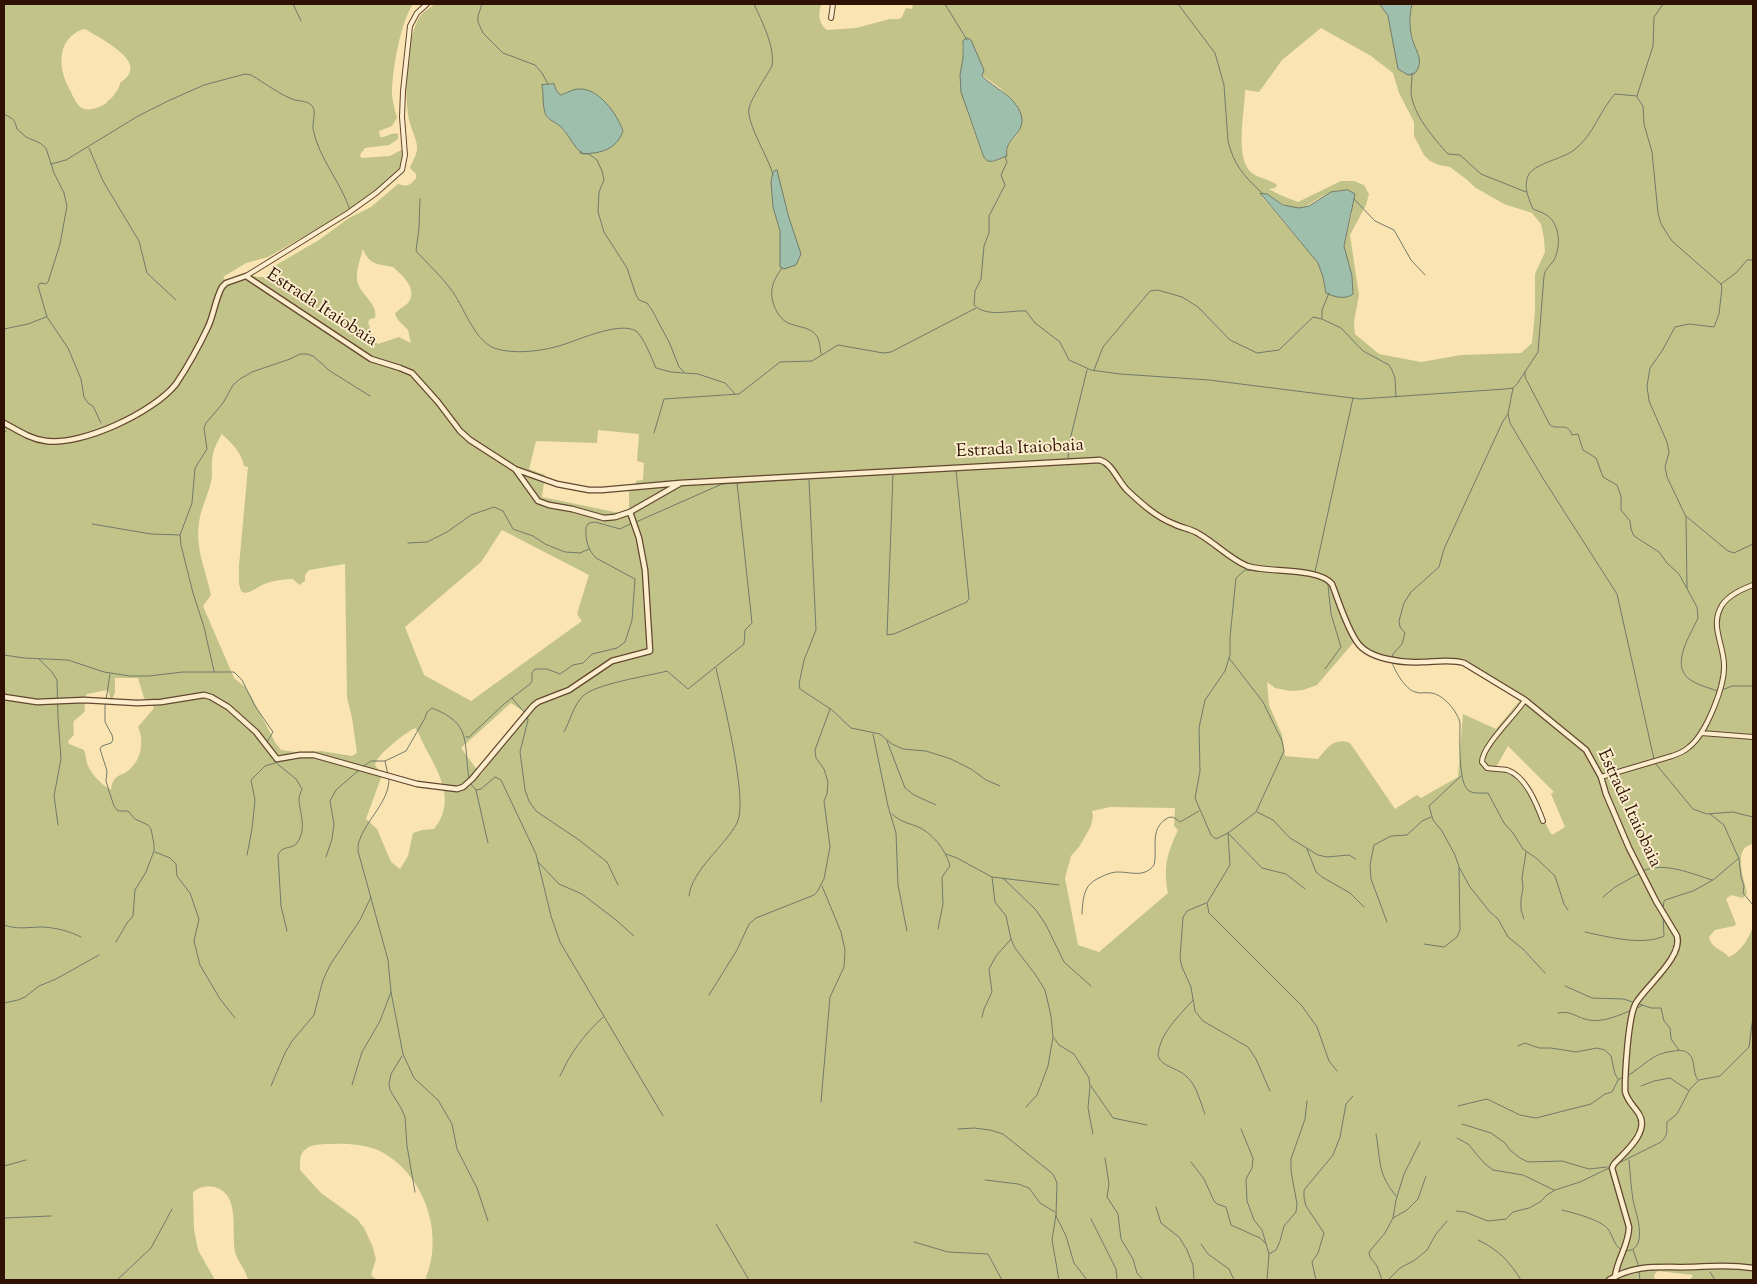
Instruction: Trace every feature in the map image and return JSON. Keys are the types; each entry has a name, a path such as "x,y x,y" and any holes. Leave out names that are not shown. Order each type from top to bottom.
{"street":[{"path":"246,276 348,213 376,193 402,170 405,155 402,117 403,91 410,26 426,4"},
{"path":"830,18 833,4"},
{"name":"Estrada Itaiobaia","path":"4,423 35,439 60,441 91,436 148,408 168,393 182,374 208,327 222,287 226,283 246,276 371,359 412,373 438,402 464,436 515,469 557,484 589,490 602,490 680,483 1104,461 1125,488 1143,505 1161,518 1197,532 1248,566 1310,574 1330,581 1356,641 1366,650 1389,660 1402,663 1460,662 1525,700 1586,750 1601,777 1606,794 1630,848 1678,941 1671,957 1636,1002 1631,1017 1625,1091 1627,1100 1640,1115 1642,1126 1637,1138 1612,1168 1628,1228 1628,1238 1617,1264 1615,1277"},
{"path":"515,469 538,501 609,518 630,512 680,483"},
{"path":"4,697 45,702 74,700 137,703 161,702 204,695 228,707 256,732 278,759 314,755 417,784 452,789 463,788 538,702 569,690 612,661 650,651 645,570 639,538 630,512"},
{"path":"1601,777 1682,752 1690,747 1701,733 1718,696 1724,677 1723,654 1716,628 1720,608 1725,601 1753,585"},
{"path":"1525,700 1484,750 1482,762 1487,768 1505,770 1519,778 1536,801 1543,821"},
{"path":"1701,733 1753,737"},
{"path":"1609,1280 1637,1268 1650,1266 1693,1267 1717,1265 1753,1268"}],"green space":[{"path":"4,4 413,4 404,23 393,73 392,95 397,118 392,126 379,131 380,137 398,134 398,139 389,145 365,148 360,155 361,158 390,156 403,149 405,152 402,168 375,192 321,227 268,257 246,263 223,277 228,283 243,274 265,277 271,268 319,240 349,218 371,207 398,184 409,185 416,178 416,174 410,168 416,155 417,146 407,109 407,67 415,26 420,16 435,4 822,4 820,18 822,25 827,30 856,28 890,19 899,19 906,8 912,9 913,4 1380,4 1388,16 1394,39 1397,65 1403,73 1416,48 1410,26 1412,4 1753,4 1753,844 1747,846 1741,857 1747,893 1743,898 1731,895 1726,899 1736,924 1715,930 1709,937 1714,946 1729,957 1744,944 1753,926 1753,1280 1690,1280 1693,1275 1658,1271 1654,1275 1655,1280 425,1280 433,1246 432,1228 422,1195 412,1179 401,1166 376,1149 356,1145 320,1144 309,1147 304,1151 301,1156 300,1170 321,1193 357,1219 364,1228 376,1259 371,1275 377,1280 248,1280 235,1252 233,1214 228,1197 222,1191 208,1186 193,1192 194,1229 198,1250 215,1280 4,1280","holes":["1321,28 1371,56 1393,73 1399,93 1414,122 1414,136 1424,155 1430,161 1450,167 1476,188 1504,204 1532,213 1541,224 1545,252 1535,274 1535,311 1532,343 1521,353 1461,355 1421,362 1379,354 1355,334 1354,322 1359,295 1350,235 1366,205 1369,194 1364,185 1354,181 1341,181 1298,202 1269,189 1275,188 1277,185 1252,173 1243,157 1242,134 1245,90 1259,92 1282,60","83,29 87,30 123,55 131,68 129,74 105,104 85,109 80,107 75,101 63,74 63,48 67,40 74,34","962,45 978,58 984,70 982,75 1000,88 1017,105 1018,134 1008,146 1006,156 993,162 983,155 969,117 960,81 963,58","554,84 560,95 579,89 586,90 600,97 612,110 623,131 572,140 558,124 548,119 545,115 542,85","777,170 789,218 801,254 780,267 780,231 773,207 771,182 773,172","1340,190 1348,190 1352,213 1344,246 1352,276 1353,294 1326,293 1318,263 1262,197 1267,194 1291,207 1299,208 1328,194","363,249 371,261 393,267 410,286 410,300 395,314 408,330 411,343 399,337 378,344 374,341 368,322 370,319 375,318 374,308 361,290 357,280","598,430 639,434 637,461 644,463 643,480 636,481 635,487 629,488 629,515 542,497 545,475 529,469 536,441 597,443","222,434 238,452 244,466 248,467 239,566 241,591 247,593 268,583 285,579 293,579 299,585 305,581 305,575 309,570 345,564 347,697 357,753 352,756 321,751 296,752 281,750 251,696 245,687 234,678 203,606 211,595 198,541 201,512 212,479 212,458","502,530 589,575 577,614 582,621 471,701 424,675 405,627 481,562","1353,643 1398,665 1459,662 1521,699 1496,729 1463,714 1458,777 1421,798 1417,795 1395,809 1350,743 1340,741 1335,743 1318,759 1285,756 1282,735 1269,705 1267,682 1275,688 1290,691 1303,690 1317,685","115,678 138,678 144,698 152,703 154,708 138,727 141,737 138,759 128,771 114,780 111,790 92,773 84,750 69,744 68,741 74,735 75,720 85,711 84,699 87,694 107,690 111,702 115,693","511,703 526,713 481,775 461,748","415,728 436,768 445,799 441,819 434,829 413,833 408,856 400,869 391,862 377,829 366,819 382,775 375,765 385,750","1508,746 1554,792 1551,794 1565,827 1552,835 1536,800 1526,784 1519,777 1505,770 1495,769","1110,807 1175,808 1174,826 1178,830 1167,861 1168,893 1099,952 1078,945 1065,878 1071,856 1079,847 1091,826 1092,811"]}],"shaded area":[{"path":"1380,4 1412,4 1410,29 1419,63 1414,74 1408,75 1398,69 1388,16"},
{"path":"967,38 971,40 984,70 982,76 1009,97 1021,114 1021,127 1008,145 1007,156 993,161 987,161 983,155 961,92 960,75 963,41"},
{"path":"554,84 560,95 579,89 586,90 600,97 606,103 623,131 612,146 596,153 583,154 563,129 549,119 545,113 542,85"},
{"path":"777,170 789,218 801,254 796,265 784,269 780,267 780,231 773,207 771,182 773,172"},
{"path":"1348,190 1355,194 1344,246 1352,276 1353,294 1347,297 1340,297 1326,293 1318,263 1260,193 1267,194 1283,205 1299,208 1309,206 1331,192"}],"waterway":[{"path":"293,4 301,21"},
{"path":"482,4 478,22 483,33 503,53 535,65 548,84"},
{"path":"754,4 772,50 772,66 751,103 749,114 754,131 773,175"},
{"path":"945,4 967,40"},
{"path":"1178,4 1215,53 1224,85 1230,149 1240,169 1261,192"},
{"path":"1637,96 1653,46 1654,17 1663,4"},
{"path":"1412,73 1411,93 1419,117 1445,151 1448,154 1460,155 1481,174 1526,192"},
{"path":"51,164 66,160 138,116 168,101 204,85 245,74 251,75 289,98 307,102 312,106 314,109 313,129 316,140 350,210"},
{"path":"1005,156 1007,162 1001,175 1005,185 989,216 989,233 984,246 981,279 975,291 974,305 979,309 992,312 1026,311 1035,323 1060,342 1069,360 1091,370 1120,374 1209,380 1360,399 1505,389 1513,388 1517,384 1538,352 1544,276 1554,260 1558,249 1557,230 1552,220 1543,213 1533,209 1531,205 1526,189 1528,176 1535,168 1569,153 1581,144 1615,94 1637,96"},
{"path":"1637,97 1643,106 1644,124 1652,152 1658,213 1661,224 1672,241 1721,284 1722,288 1719,314 1714,327 1689,324 1675,327 1650,368 1647,386 1649,401 1667,442 1669,452 1665,467 1667,477 1686,517 1687,588"},
{"path":"4,114 13,120 17,129 26,137 46,148 54,173 64,193 67,206 60,244 48,282 46,284 40,283 38,286 47,317 68,348 81,379 84,397 93,406 101,423"},
{"path":"89,148 103,181 139,241 147,273 176,300"},
{"path":"581,151 580,153 589,154 597,160 602,171 604,180 599,192 598,212 604,232 627,268 636,295 639,300 647,303 652,310 670,344 679,367 684,372"},
{"path":"420,199 416,251 450,288 475,330 487,344 494,348 519,352 546,349 610,330 629,329 636,331 642,338 656,368 671,372 698,374 725,383 735,394"},
{"path":"1354,199 1375,221 1394,230 1411,260 1425,275"},
{"path":"1721,284 1737,272 1747,260 1753,260"},
{"path":"782,268 772,289 775,308 784,321 813,332 820,344 821,354"},
{"path":"1094,370 1103,347 1150,291 1158,290 1182,297 1198,307 1230,340 1257,353 1279,350 1313,317 1322,319 1341,328 1363,351 1389,365 1395,378 1396,397"},
{"path":"1322,318 1322,310 1329,293"},
{"path":"654,433 664,399 739,394 780,362 812,361 838,345 883,353 891,352 976,308"},
{"path":"4,329 28,324 46,317"},
{"path":"214,671 180,535 192,503 195,468 207,449 204,428 206,423 223,403 233,385 240,379 252,372 300,354 313,356 330,371 370,396"},
{"path":"1068,461 1069,444 1087,370"},
{"path":"1525,372 1525,377 1550,425 1568,428 1572,435 1578,434 1583,450 1596,458 1603,477 1617,485 1621,496 1621,510 1630,521 1634,536 1659,552 1679,574 1697,607 1698,618 1687,640 1681,665 1689,679 1718,691"},
{"path":"1513,388 1508,414 1510,423 1617,594 1654,759"},
{"path":"1315,572 1353,398"},
{"path":"1392,658 1393,654 1402,644 1405,633 1400,627 1399,621 1404,603 1411,592 1439,567 1444,549 1503,421 1508,414"},
{"path":"893,474 887,635 894,634 967,602 969,598 956,470"},
{"path":"636,522 722,484 883,474"},
{"path":"809,480 816,630 804,660 799,684 800,689 832,710 851,728 880,734 892,744 903,749 926,751 951,759 971,769 986,780 1000,786"},
{"path":"564,732 576,705 588,692 609,684 667,671 688,689 744,644 745,630 752,623 737,483"},
{"path":"408,543 427,542 447,532 471,515 494,507 503,511 513,529 533,536 545,544 565,552 580,553 589,549"},
{"path":"1687,517 1728,551 1734,553 1753,544"},
{"path":"466,737 469,737 504,704 530,684 532,673 535,669 547,669 560,674 573,665 583,663 592,654 617,648 625,642 632,620 635,579 596,558 588,544 586,527 589,523 595,522 620,529 632,523"},
{"path":"92,524 151,534 180,535"},
{"path":"1229,658 1263,702 1282,741 1284,751 1256,812 1228,833 1216,839 1211,835 1195,798 1200,771 1199,728 1205,700 1225,671 1230,655 1236,578 1245,570 1297,574"},
{"path":"1325,669 1341,647 1331,614 1327,582"},
{"path":"4,655 68,660 104,672 130,676 183,672 234,672 242,680 255,706 273,732 267,742"},
{"path":"39,659 57,680 61,759 54,796 58,825"},
{"path":"1392,662 1395,670 1408,688 1417,693 1436,694 1453,709 1460,723 1460,759 1465,785 1472,792 1488,793 1504,823 1523,849 1536,858 1555,876 1564,904 1568,910"},
{"path":"689,896 691,887 702,868 732,832 740,811 740,793 733,748 716,668"},
{"path":"106,700 110,674"},
{"path":"1722,690 1732,686 1753,686"},
{"path":"512,698 524,712"},
{"path":"105,703 105,722 113,740 100,749 107,771 106,781 114,806 118,811 128,811 135,819 148,825 151,829 154,844 154,851 146,872 135,890 133,916 116,942"},
{"path":"364,766 371,761 385,761 406,751 427,712 432,708 445,714 460,728 464,736 469,779"},
{"path":"709,995 737,950 749,924 756,918 814,895 824,879 830,847 824,801 828,782 824,769 816,758 815,750 830,709"},
{"path":"527,715 528,720 520,752 525,790 529,801 536,811 579,840 607,862 618,885"},
{"path":"873,734 888,806 896,833 898,885 907,931"},
{"path":"887,741 905,788 914,795 936,805"},
{"path":"274,758 275,762 296,779 302,789 299,800 302,822 300,838 295,845 282,850 278,855 281,906 287,931"},
{"path":"385,761 388,775"},
{"path":"247,855 255,800 251,780 265,766 275,763"},
{"path":"1655,763 1693,809 1707,814 1733,812 1753,817"},
{"path":"326,857 332,839 334,824 330,801 336,790 359,770"},
{"path":"1461,776 1429,806 1433,820 1442,831 1470,887 1498,919 1508,937 1523,949 1545,973"},
{"path":"476,790 481,789 495,777 501,780 536,854 551,916 560,942 663,1116"},
{"path":"389,779 382,803 363,832 358,851 388,960 391,992 403,1054 414,1078 438,1100 452,1124 457,1149 477,1188 488,1221"},
{"path":"470,783 476,790 488,843"},
{"path":"1082,914 1085,893 1090,884 1113,873 1146,872 1154,865 1155,840 1161,823 1170,817 1180,822 1199,811"},
{"path":"1257,812 1273,820 1290,838 1318,855 1327,857 1349,855 1356,859"},
{"path":"892,814 922,829 933,837 942,848 948,860 950,866 942,878 943,904 938,929"},
{"path":"1710,814 1724,825 1739,859 1744,886 1743,893 1753,905"},
{"path":"1387,922 1371,879 1370,865 1374,845 1391,836 1407,835 1422,821 1431,817"},
{"path":"1228,833 1262,868 1286,874 1305,889"},
{"path":"1228,834 1230,865 1207,903 1209,913 1302,1006 1317,1027 1329,1061 1337,1071"},
{"path":"1307,849 1316,872 1350,893 1364,907"},
{"path":"155,852 170,858 176,864 177,876 190,893 199,919 194,941 200,965 220,999 235,1018"},
{"path":"1524,919 1521,910 1521,899 1526,852"},
{"path":"946,854 992,877 1059,885"},
{"path":"1663,910 1665,900 1693,891 1713,880 1739,858"},
{"path":"538,862 559,884 582,894 634,936"},
{"path":"1424,944 1444,947 1457,937 1460,930 1459,868"},
{"path":"1643,871 1651,868 1669,868 1712,880"},
{"path":"1603,897 1615,887 1640,873"},
{"path":"992,877 995,902 1006,916 1015,948 1045,990 1051,1016 1053,1037 1048,1066 1037,1095 1026,1107"},
{"path":"1003,878 1036,910 1046,925 1064,962 1091,986"},
{"path":"821,1102 830,997 844,967 845,950 841,932 822,886"},
{"path":"271,1086 292,1041 314,1015 323,980 330,965 360,920 371,897"},
{"path":"1206,903 1187,911 1183,917 1180,958 1191,987 1195,1011 1203,1021 1248,1047 1256,1059 1270,1091"},
{"path":"1585,932 1625,940 1656,939 1664,936 1663,916"},
{"path":"4,925 18,928 53,928 81,937"},
{"path":"982,1017 992,992 989,969 996,956 1011,939"},
{"path":"4,1003 25,997 39,986 56,979 99,955"},
{"path":"1565,986 1592,998 1624,999 1635,1003"},
{"path":"352,1085 362,1052 380,1021 391,992"},
{"path":"1193,1000 1166,1033 1159,1048 1158,1056 1163,1063 1183,1073 1190,1080 1196,1089 1205,1114"},
{"path":"1639,1004 1651,1008 1661,1008 1664,1021 1670,1028 1671,1039 1679,1050"},
{"path":"1635,1009 1643,1005"},
{"path":"1558,1013 1570,1013 1594,1021 1611,1018 1632,1010"},
{"path":"1617,1164 1661,1142 1666,1135 1667,1122 1677,1114 1690,1089 1699,1080 1720,1076 1749,1047 1753,1016"},
{"path":"560,1076 578,1045 603,1017"},
{"path":"1054,1038 1059,1045 1074,1054 1089,1078 1088,1108 1093,1134"},
{"path":"1518,1046 1525,1043 1539,1048 1576,1052 1597,1048 1605,1050 1611,1056 1618,1079"},
{"path":"1627,1076 1659,1054 1680,1050 1686,1052 1691,1057 1698,1080"},
{"path":"402,1056 391,1074 389,1084 390,1090 405,1117 407,1146 415,1192"},
{"path":"1458,1106 1487,1099 1520,1115 1536,1118 1591,1104 1605,1094 1612,1092 1618,1080 1623,1077"},
{"path":"1641,1086 1670,1078 1688,1090"},
{"path":"1091,1086 1113,1118 1147,1125"},
{"path":"1316,1280 1312,1262 1318,1253 1324,1233 1306,1206 1304,1190 1333,1155 1340,1137 1346,1104 1353,1096"},
{"path":"1269,1254 1276,1250 1284,1226 1296,1212 1297,1204 1291,1171 1291,1159 1305,1119 1307,1101"},
{"path":"1462,1124 1491,1133 1505,1143 1520,1158 1528,1162 1562,1161 1589,1169 1607,1167"},
{"path":"958,1129 974,1128 1003,1134 1053,1174 1057,1183 1056,1216 1066,1236 1074,1263 1087,1280"},
{"path":"1241,1129 1253,1158 1252,1168 1246,1179 1247,1201 1254,1220 1262,1230 1269,1254 1267,1280"},
{"path":"1376,1134 1383,1173 1396,1196"},
{"path":"1457,1138 1468,1144 1484,1163 1493,1170 1523,1175 1554,1190"},
{"path":"1393,1218 1404,1174 1420,1142"},
{"path":"1105,1158 1109,1184 1107,1197 1118,1214 1121,1239 1133,1259 1137,1273 1143,1280"},
{"path":"4,1166 26,1160"},
{"path":"1625,1251 1633,1249 1637,1245 1640,1231 1632,1195 1629,1160"},
{"path":"1191,1162 1204,1179 1214,1201 1226,1207 1231,1225 1260,1238 1265,1243"},
{"path":"1456,1211 1465,1212 1488,1221 1506,1219 1513,1212 1529,1208 1540,1202 1555,1190 1580,1182 1611,1167"},
{"path":"1382,1280 1369,1252 1385,1233 1393,1218 1407,1210 1418,1199 1426,1176"},
{"path":"985,1180 1018,1184 1029,1188 1040,1203 1055,1212"},
{"path":"1156,1207 1161,1223 1179,1237 1187,1250 1193,1265 1194,1280"},
{"path":"117,1280 151,1248 172,1209"},
{"path":"1562,1210 1587,1217 1605,1226 1621,1250"},
{"path":"1056,1215 1052,1240 1059,1280"},
{"path":"4,1218 51,1216"},
{"path":"1091,1219 1116,1269 1117,1280"},
{"path":"1388,1280 1400,1268 1415,1260 1427,1250 1436,1234 1447,1221"},
{"path":"716,1224 749,1280"},
{"path":"1478,1240 1503,1257 1521,1280"},
{"path":"914,1242 948,1252 988,1254 1002,1280"},
{"path":"1201,1244 1208,1254 1229,1269 1234,1280"},
{"path":"1633,1250 1638,1264 1640,1280"},
{"path":"1710,1272 1715,1280"}]}
